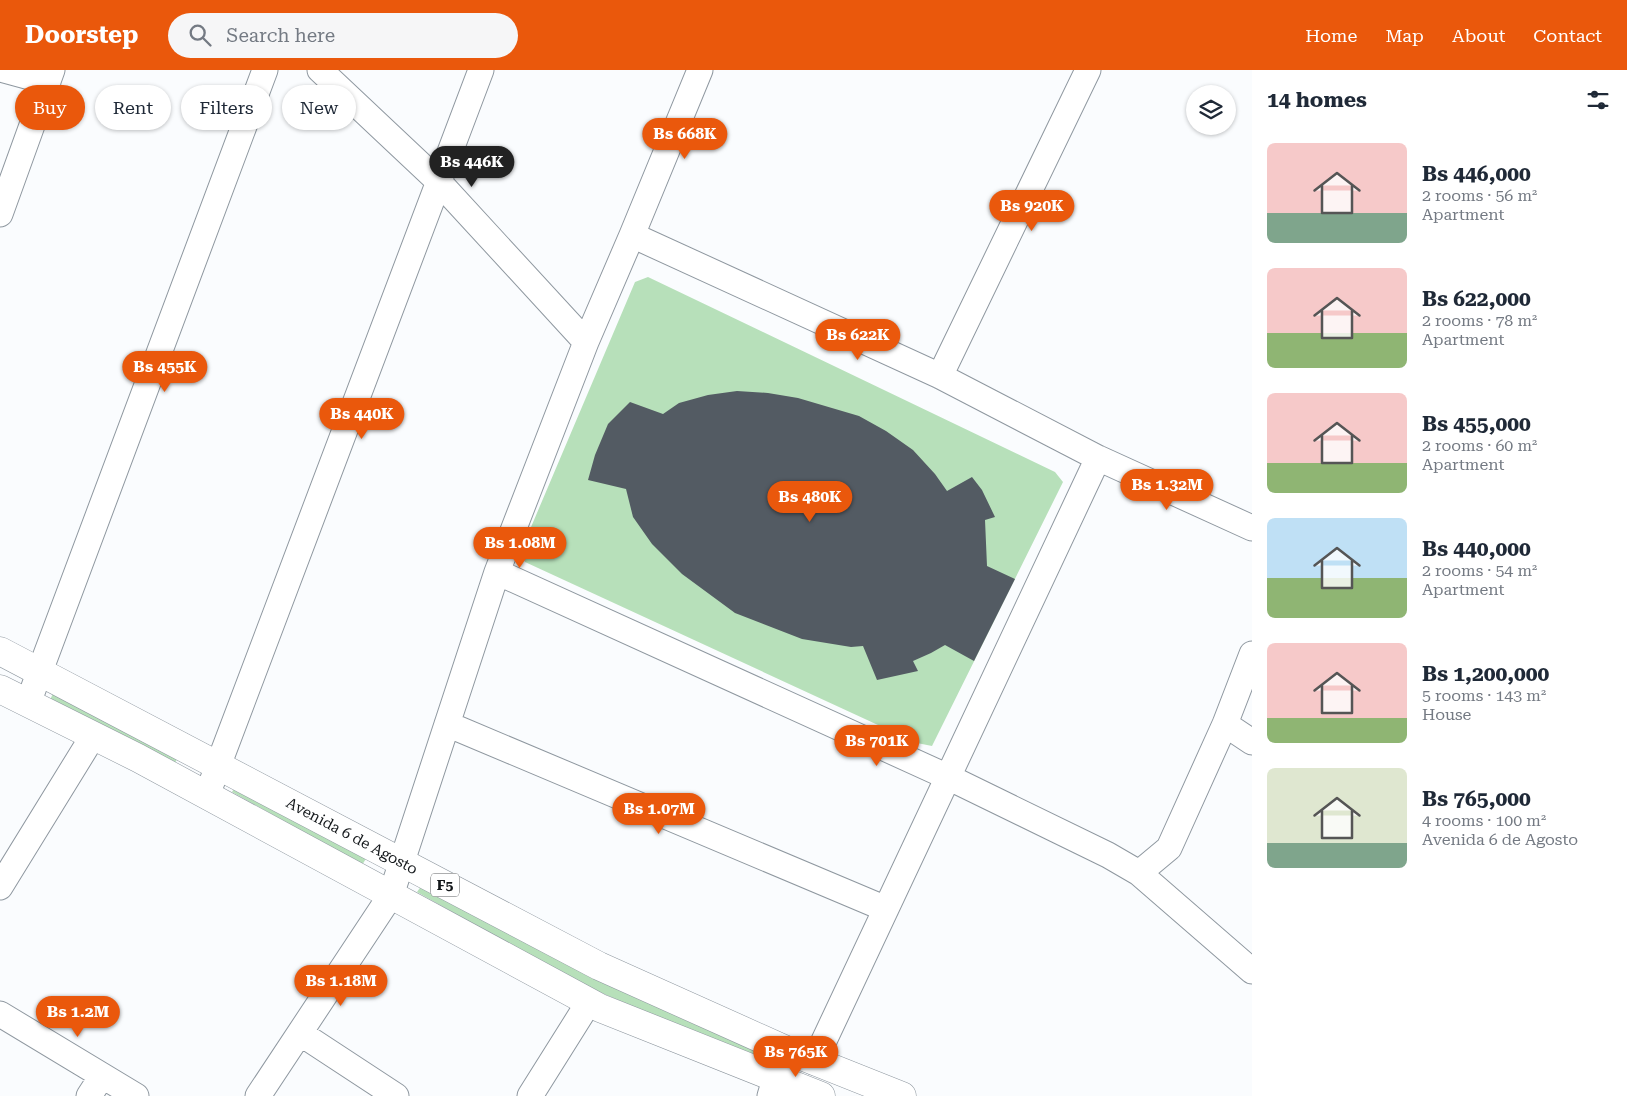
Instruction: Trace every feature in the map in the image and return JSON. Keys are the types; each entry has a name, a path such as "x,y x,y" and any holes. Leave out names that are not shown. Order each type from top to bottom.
{"highway":[{"name":"Avenida 6 de Agosto","path":"0,652 599,966 814,1062 902,1096"},
{"name":"F5","path":"0,689 206,795 588,1002 773,1087 821,1096"}],"street":[{"path":"0,214 50,76 4,70"},
{"path":"28,703 264,70"},
{"path":"320,70 438,181 586,342"},
{"path":"206,795 481,70"},
{"path":"258,1096 391,895 497,572 586,342 700,70"},
{"path":"940,376 1088,70"},
{"path":"632,235 940,376 1098,458 1252,528"},
{"path":"814,1062 1098,458"},
{"path":"497,572 948,777 1108,856 1139,873 1252,972"},
{"path":"1139,873 1170,848 1225,724 1252,654"},
{"path":"447,724 886,909"},
{"path":"1225,724 1252,742"},
{"path":"0,887 93,736"},
{"path":"530,1096 588,1002"},
{"path":"0,1014 96,1086 136,1096"},
{"path":"300,1033 396,1096"},
{"path":"773,1087 784,1049"}],"green space":[{"path":"648,277 1055,472 1063,482 932,746 917,743 525,562 520,553 635,282"},
{"path":"55,689 181,752 175,763 50,700"},
{"path":"238,782 369,854 362,865 232,792"},
{"path":"424,882 763,1049 758,1061 572,980 417,892"}],"building":[{"path":"737,391 768,393 798,398 859,416 886,431 913,450 935,474 947,491 972,477 982,490 995,517 985,520 987,566 1015,579 974,661 945,645 913,661 918,671 877,680 863,646 851,647 802,639 735,613 682,574 652,544 633,517 626,489 588,480 595,455 608,424 630,402 663,414 679,403 708,395"}]}
